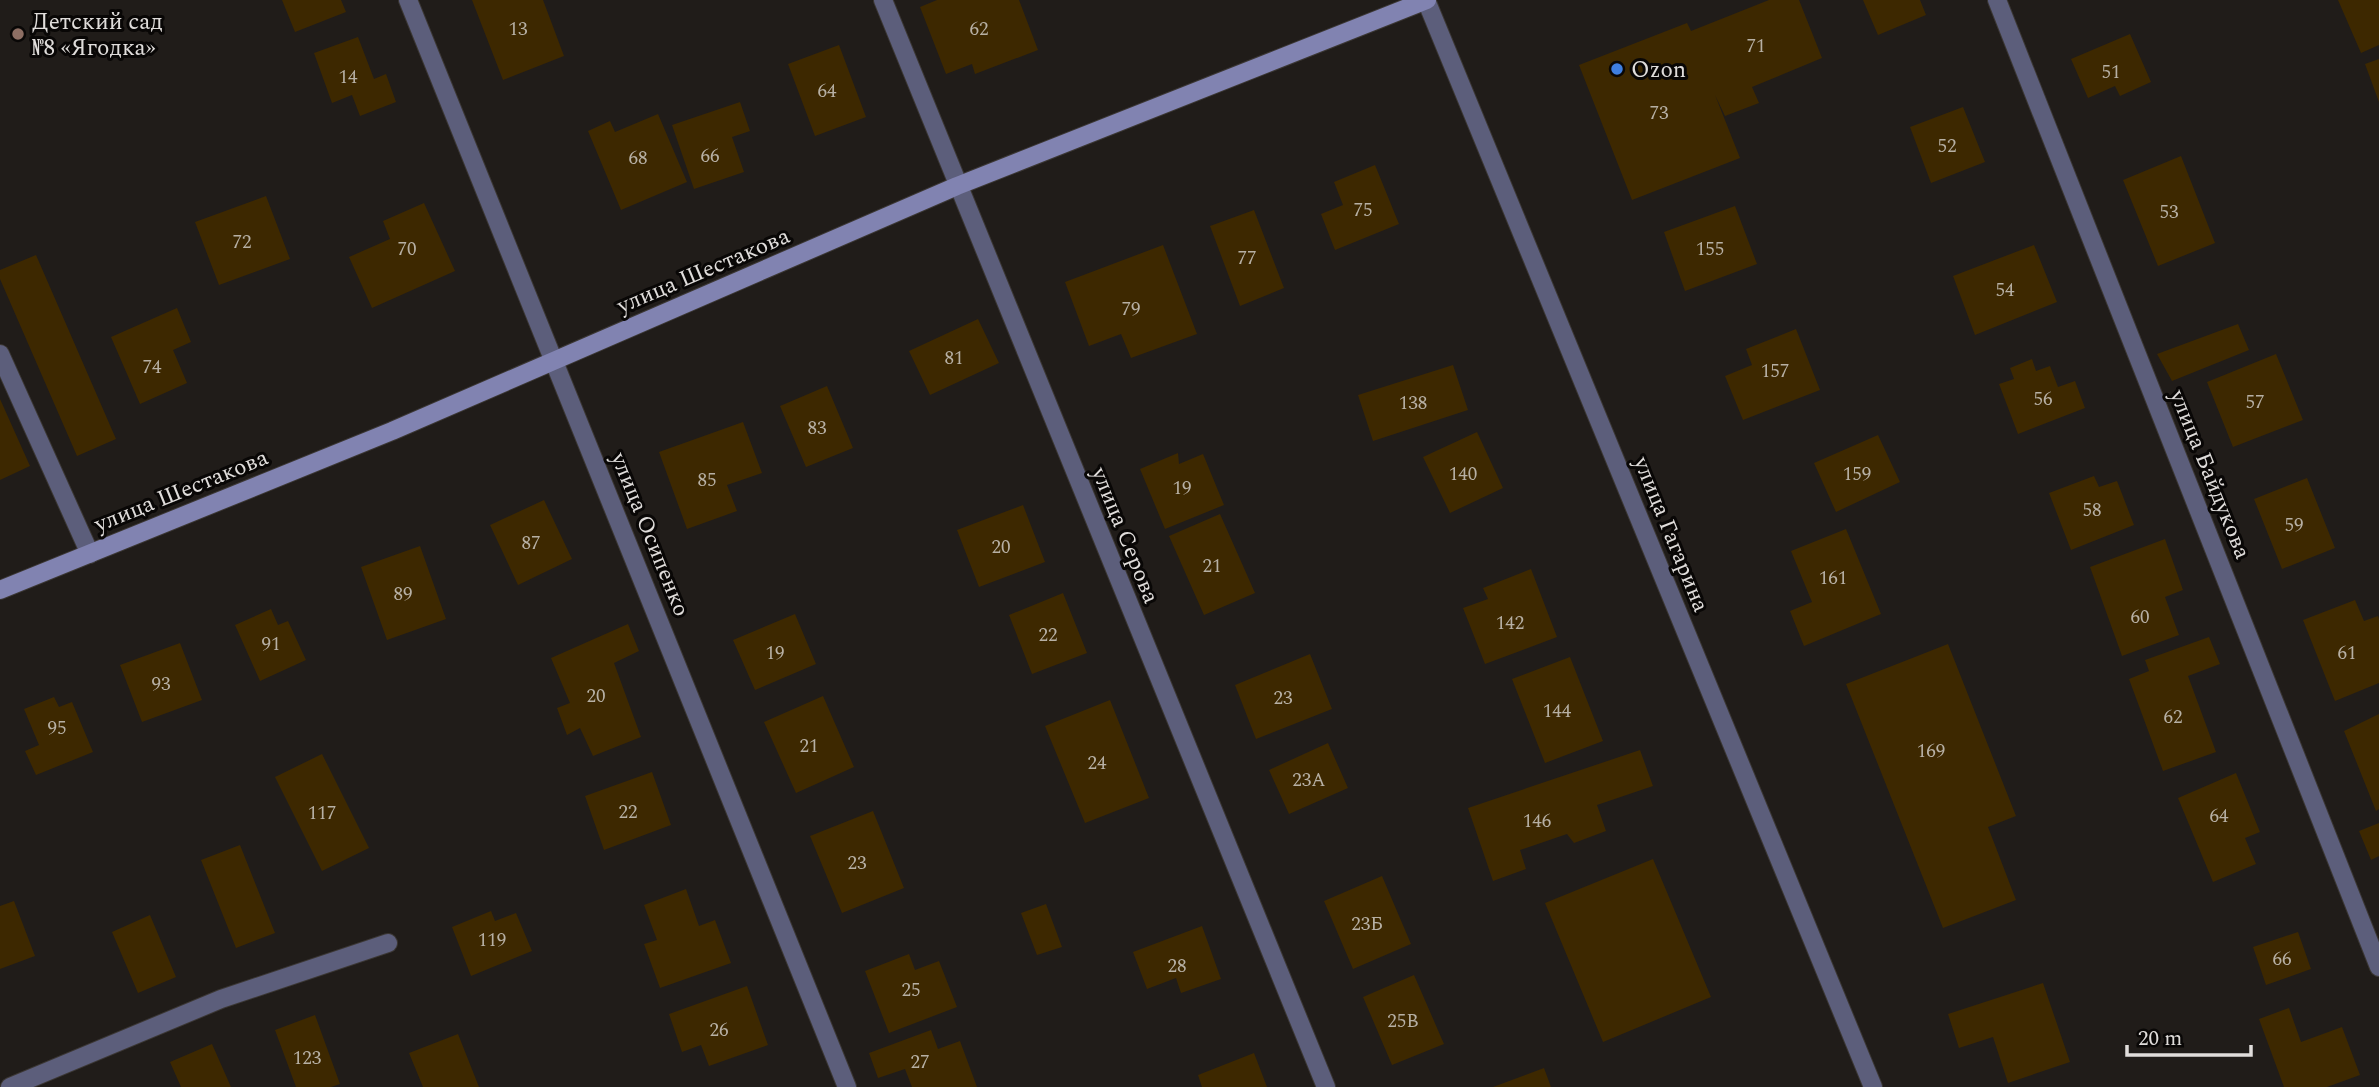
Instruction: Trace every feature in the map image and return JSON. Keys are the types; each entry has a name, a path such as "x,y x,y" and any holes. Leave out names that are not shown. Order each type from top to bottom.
{"main road":[{"name":"улица Шестакова","path":"0,590 391,431 957,186 1426,0"}],"street":[{"name":"улица Осипенко","path":"408,0 848,1087"},
{"name":"улица Серова","path":"883,0 1326,1087"},
{"name":"улица Гагарина","path":"1426,0 1872,1087"},
{"name":"улица Байдукова","path":"1997,0 2379,967"},
{"path":"0,354 90,554"},
{"path":"10,1087 221,999 388,943"}],"building":[{"path":"282,0 341,0 346,12 295,32"},
{"path":"472,0 543,0 564,56 503,80"},
{"path":"937,0 1019,0 1038,50 975,74 972,64 946,74 920,7"},
{"path":"1769,0 1799,0 1822,58 1752,87 1759,103 1725,116 1715,95 1740,158 1632,200 1579,65 1687,23 1691,31"},
{"path":"1863,0 1920,0 1926,15 1878,35"},
{"path":"2338,0 2379,0 2379,45 2361,53"},
{"path":"2130,34 2151,82 2120,96 2115,86 2088,98 2071,59"},
{"path":"358,37 374,79 386,74 396,102 360,116 352,95 332,103 314,53"},
{"path":"839,45 866,117 815,136 788,64"},
{"path":"2379,59 2379,102 2365,64"},
{"path":"740,102 750,131 732,137 744,172 694,189 672,125"},
{"path":"1963,107 1985,162 1931,183 1910,127"},
{"path":"658,114 687,182 621,210 588,131 610,121 615,132"},
{"path":"2181,156 2215,243 2158,266 2123,180"},
{"path":"1375,165 1399,224 1335,250 1321,214 1343,205 1334,182"},
{"path":"266,196 290,259 219,285 195,222"},
{"path":"424,203 455,271 372,308 349,257 390,239 383,221"},
{"path":"1735,206 1757,264 1685,291 1664,232"},
{"path":"1254,210 1284,288 1240,306 1210,226"},
{"path":"1163,245 1197,334 1131,358 1121,334 1089,346 1065,282"},
{"path":"2034,245 2057,302 1975,335 1953,276"},
{"path":"36,255 116,439 77,456 0,279 0,270"},
{"path":"177,308 191,342 173,350 187,383 140,404 111,337"},
{"path":"978,319 999,363 930,395 909,351"},
{"path":"2238,324 2249,350 2172,381 2157,354"},
{"path":"1796,329 1820,390 1743,420 1725,376 1752,365 1746,349"},
{"path":"2276,354 2303,420 2233,447 2207,382"},
{"path":"2032,359 2036,371 2050,366 2058,387 2075,381 2085,408 2018,434 1999,384 2014,379 2010,368"},
{"path":"1453,365 1468,410 1373,441 1358,395"},
{"path":"827,386 853,448 806,467 780,406"},
{"path":"0,399 30,466 0,480"},
{"path":"743,422 762,473 727,485 737,511 687,529 659,452"},
{"path":"1477,432 1503,488 1450,513 1423,457"},
{"path":"1878,435 1900,482 1836,512 1814,463"},
{"path":"1178,453 1179,464 1203,454 1224,505 1165,529 1140,469"},
{"path":"2094,476 2099,487 2117,481 2134,525 2071,550 2049,493"},
{"path":"2307,478 2335,548 2282,569 2254,499"},
{"path":"544,500 572,559 518,585 490,525"},
{"path":"1023,505 1045,562 979,587 957,530"},
{"path":"1220,514 1255,593 1204,615 1169,536"},
{"path":"1846,529 1881,614 1804,646 1790,611 1812,602 1791,551"},
{"path":"2165,539 2183,590 2165,597 2179,635 2122,656 2090,567"},
{"path":"420,546 446,619 387,640 361,567"},
{"path":"1531,569 1557,637 1485,664 1463,608 1488,599 1483,588"},
{"path":"1063,593 1087,653 1032,674 1009,615"},
{"path":"2355,600 2364,621 2378,616 2379,619 2379,683 2335,701 2303,620"},
{"path":"271,609 278,625 288,621 306,660 260,681 235,625"},
{"path":"795,614 816,664 755,690 733,640"},
{"path":"628,624 639,651 614,663 641,737 593,756 580,728 567,735 557,708 570,703 551,658"},
{"path":"2209,637 2220,664 2188,676 2216,752 2163,771 2129,679 2149,671 2145,660"},
{"path":"180,643 202,700 142,722 120,665"},
{"path":"1948,644 2016,816 1988,827 2016,900 1943,928 1846,684"},
{"path":"1310,654 1332,709 1256,739 1235,685"},
{"path":"1570,657 1603,741 1545,763 1512,679"},
{"path":"823,696 854,767 796,793 764,722"},
{"path":"54,697 59,707 72,702 93,752 36,775 25,751 39,745 24,709"},
{"path":"1110,700 1149,798 1085,823 1045,726"},
{"path":"2379,714 2379,809 2376,811 2344,731"},
{"path":"1328,743 1348,788 1289,814 1269,770"},
{"path":"1640,750 1653,786 1597,805 1606,831 1574,843 1567,834 1520,850 1526,869 1493,881 1468,808"},
{"path":"322,754 369,848 322,871 275,777"},
{"path":"652,772 671,825 604,850 585,796"},
{"path":"2236,773 2260,832 2245,838 2256,864 2213,882 2178,798"},
{"path":"873,811 904,888 842,913 810,836"},
{"path":"2379,823 2379,856 2371,860 2359,831"},
{"path":"240,845 275,933 236,948 201,860"},
{"path":"1653,859 1711,997 1603,1042 1545,903"},
{"path":"1382,876 1411,944 1353,969 1324,901"},
{"path":"686,889 699,926 715,920 731,963 660,988 644,944 657,940 644,905"},
{"path":"14,901 35,956 0,969 0,906"},
{"path":"1046,904 1062,947 1037,955 1021,913"},
{"path":"491,911 495,921 516,913 532,951 471,976 452,927"},
{"path":"150,915 176,977 138,993 112,932"},
{"path":"1202,926 1221,979 1181,993 1176,978 1147,989 1133,952"},
{"path":"2298,932 2311,969 2266,985 2253,947"},
{"path":"909,954 915,970 939,961 957,1007 889,1033 865,971"},
{"path":"1414,975 1444,1044 1392,1065 1363,997"},
{"path":"2043,983 2070,1062 2008,1083 1993,1037 1959,1048 1948,1014"},
{"path":"747,986 768,1045 709,1066 701,1045 682,1052 669,1014"},
{"path":"2289,1008 2301,1042 2342,1027 2360,1075 2327,1087 2284,1087 2259,1019"},
{"path":"315,1015 340,1084 331,1087 296,1087 275,1030"},
{"path":"931,1030 938,1049 960,1041 977,1087 912,1087 905,1069 878,1078 869,1053"},
{"path":"458,1034 479,1087 423,1087 409,1053"},
{"path":"212,1044 231,1087 181,1087 170,1062"},
{"path":"1254,1053 1267,1087 1202,1087 1198,1075"},
{"path":"1544,1068 1551,1087 1493,1087"}],"place":[{"name":"Детский сад №8 «Ягодка»","path":"18,34"},
{"name":"Ozon","path":"1617,69"}]}
